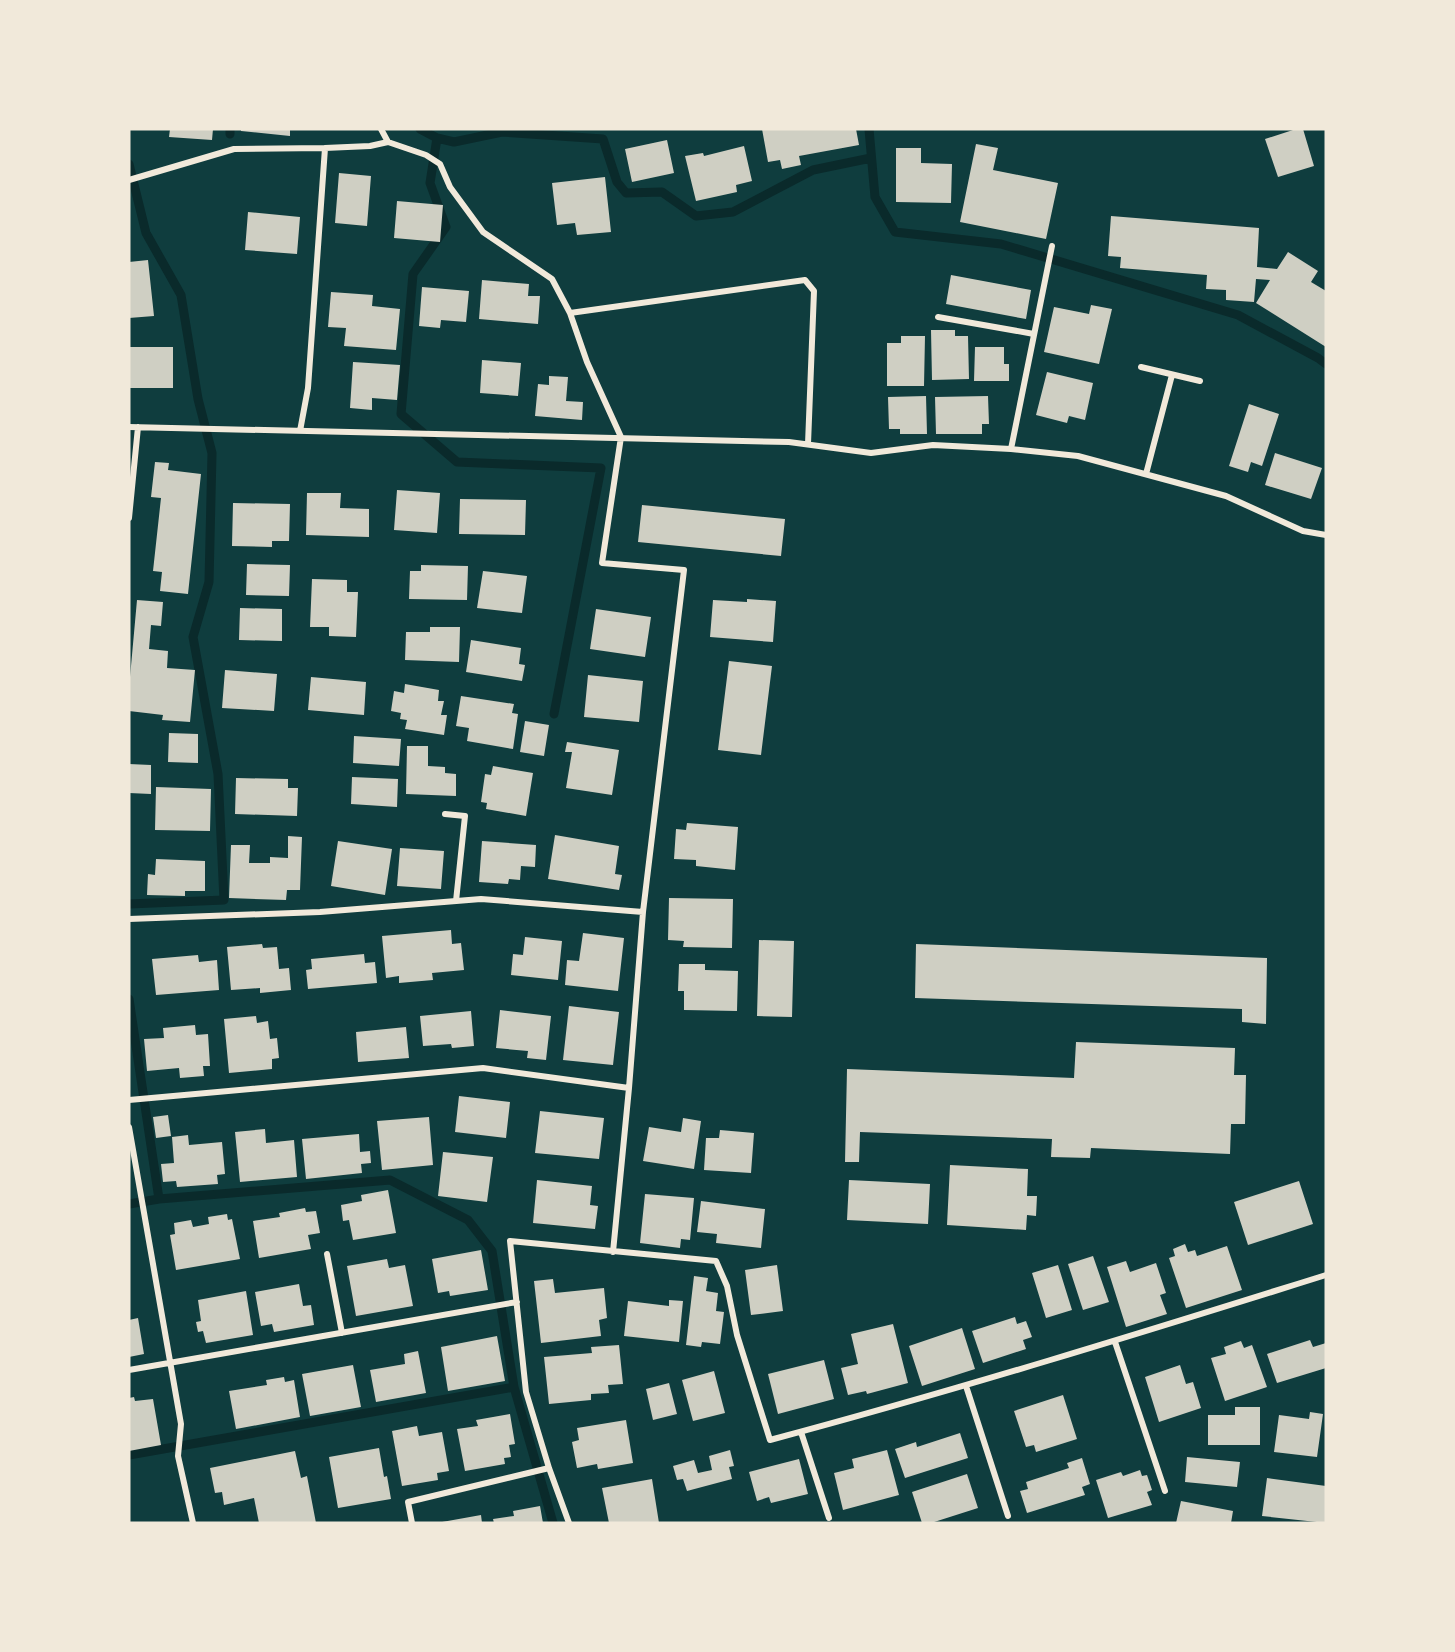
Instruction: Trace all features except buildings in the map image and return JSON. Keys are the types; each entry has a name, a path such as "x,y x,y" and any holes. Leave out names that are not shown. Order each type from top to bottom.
{"street":[{"path":"381,129 388,142"},
{"path":"129,180 234,148 325,148 370,146 388,142 426,155 440,164 450,187 483,231 552,279 570,313 587,362 621,437 602,563 684,570 643,912 613,1252"},
{"path":"300,430 308,388 325,148"},
{"path":"1011,449 1052,246"},
{"path":"570,313 805,280 814,291 808,444"},
{"path":"938,317 1034,334"},
{"path":"1141,367 1200,381"},
{"path":"1146,474 1172,375"},
{"path":"129,427 789,442 871,453 933,445 1011,449 1078,456 1226,496 1304,531 1326,536"},
{"path":"129,519 138,427"},
{"path":"445,814 465,816 456,901"},
{"path":"129,919 320,912 481,899 643,912"},
{"path":"129,1100 483,1068 629,1088"},
{"path":"129,1127 182,1424 178,1456 194,1523"},
{"path":"569,1523 546,1468 526,1392 513,1303 510,1241 716,1261 727,1286 737,1335 770,1440 1115,1342 1326,1275"},
{"path":"327,1254 342,1333"},
{"path":"129,1370 513,1303"},
{"path":"1115,1342 1165,1491"},
{"path":"966,1386 1008,1516"},
{"path":"801,1432 829,1518"},
{"path":"412,1523 408,1502 546,1468"}],"waterway":[{"path":"230,129 230,134"},
{"path":"420,129 437,138 430,183 446,227 413,274 401,414 457,462 601,468 554,714"},
{"path":"869,129 875,197 895,232 1001,244 1238,315 1326,364"},
{"path":"437,138 454,142 502,132 603,139 617,182 626,193 662,192 696,216 733,212 813,170 871,158"},
{"path":"129,164 146,233 181,295 198,399 212,453 209,582 193,637 218,774 224,900 129,904"},
{"path":"129,999 159,1199"},
{"path":"129,1204 159,1199 390,1180 468,1220 492,1251 514,1387 553,1523"},
{"path":"129,1455 514,1387"}]}
